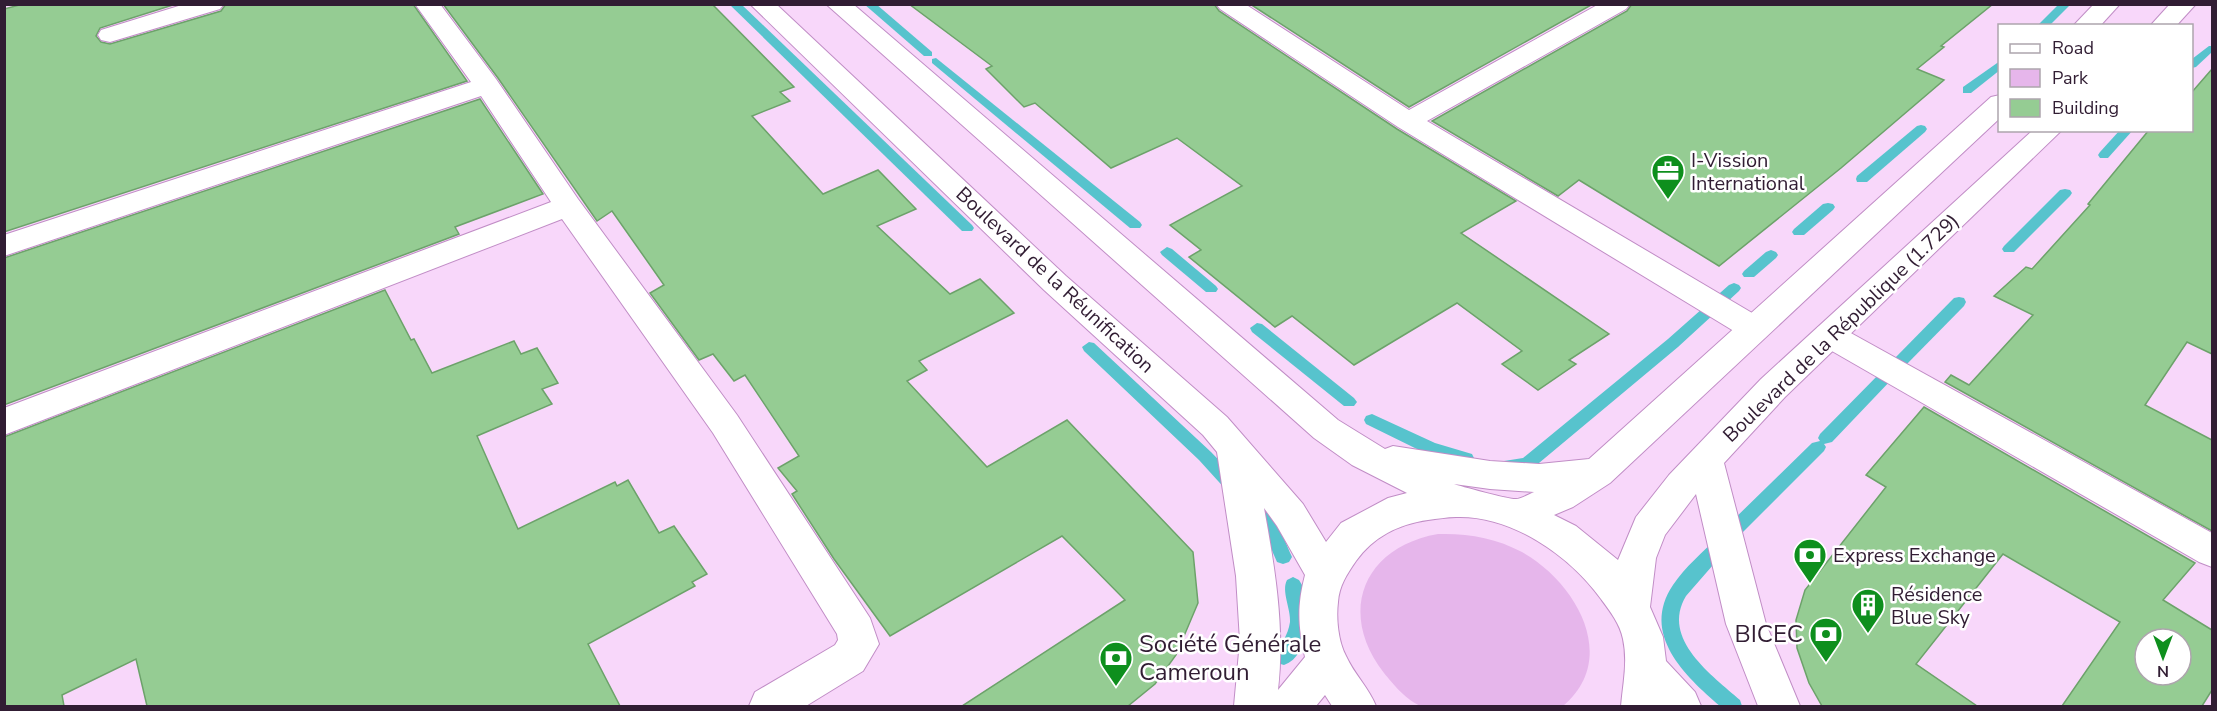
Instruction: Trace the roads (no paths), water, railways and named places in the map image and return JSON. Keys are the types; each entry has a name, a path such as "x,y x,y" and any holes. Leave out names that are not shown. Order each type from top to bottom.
{"main road":[{"path":"110,35 212,4"},
{"path":"427,4 487,85 568,206 724,424 856,630 859,644 849,658 770,706"},
{"name":"Boulevard de la Réunification","path":"762,4 1054,283 1215,426 1290,515 1325,574"},
{"path":"838,4 1326,429 1365,455 1457,502"},
{"path":"1228,4 1408,122 1753,328"},
{"path":"1408,122 1618,4"},
{"path":"2087,24 2108,4"},
{"path":"2164,24 2184,4"},
{"path":"4,246 487,85"},
{"path":"1518,515 1560,497 1597,473 1998,105"},
{"name":"Boulevard de la République (1.729)","path":"1630,607 1637,558 1649,528 1682,485 1773,388 2047,132"},
{"path":"4,422 568,206"},
{"path":"1829,334 2212,551"},
{"path":"1234,447 1260,594 1261,672 1256,706"},
{"path":"1365,455 1490,475 1539,477 1597,473"},
{"path":"1706,461 1746,624 1779,706"},
{"path":"1355,706 1326,661 1319,631 1318,602 1325,574 1354,534 1401,509 1457,502 1487,506 1518,515 1563,537 1601,568 1630,607 1643,637 1645,687 1680,706"},
{"path":"1291,706 1326,661"}],"waterway":[{"path":"734,4 967,228"},
{"path":"869,4 928,54"},
{"path":"2044,24 2066,4"},
{"path":"2193,64 2209,49"},
{"path":"936,61 1135,225"},
{"path":"1967,90 1998,66"},
{"path":"1862,179 1921,129"},
{"path":"2104,155 2125,132"},
{"path":"2009,249 2065,193"},
{"path":"1799,232 1828,207"},
{"path":"1167,252 1211,289"},
{"path":"1749,274 1771,255"},
{"path":"1510,466 1527,464 1673,343 1734,288"},
{"path":"1899,363 1959,302"},
{"path":"1257,328 1349,402"},
{"path":"1089,347 1205,456 1234,487"},
{"path":"1826,438 1888,374"},
{"path":"1372,420 1429,448 1466,458"},
{"path":"1734,530 1818,447"},
{"path":"1254,509 1273,533 1283,557"},
{"path":"1724,542 1680,590 1672,606 1672,624 1676,642 1688,665 1733,706"},
{"path":"1284,657 1295,639 1299,622 1293,585"}],"place":[{"name":"I-Vission International","path":"1668,200"},
{"name":"Express Exchange","path":"1810,584"},
{"name":"Résidence Blue Sky","path":"1868,634"},
{"name":"BICEC","path":"1826,663"},
{"name":"Société Générale Cameroun","path":"1116,687"}]}
